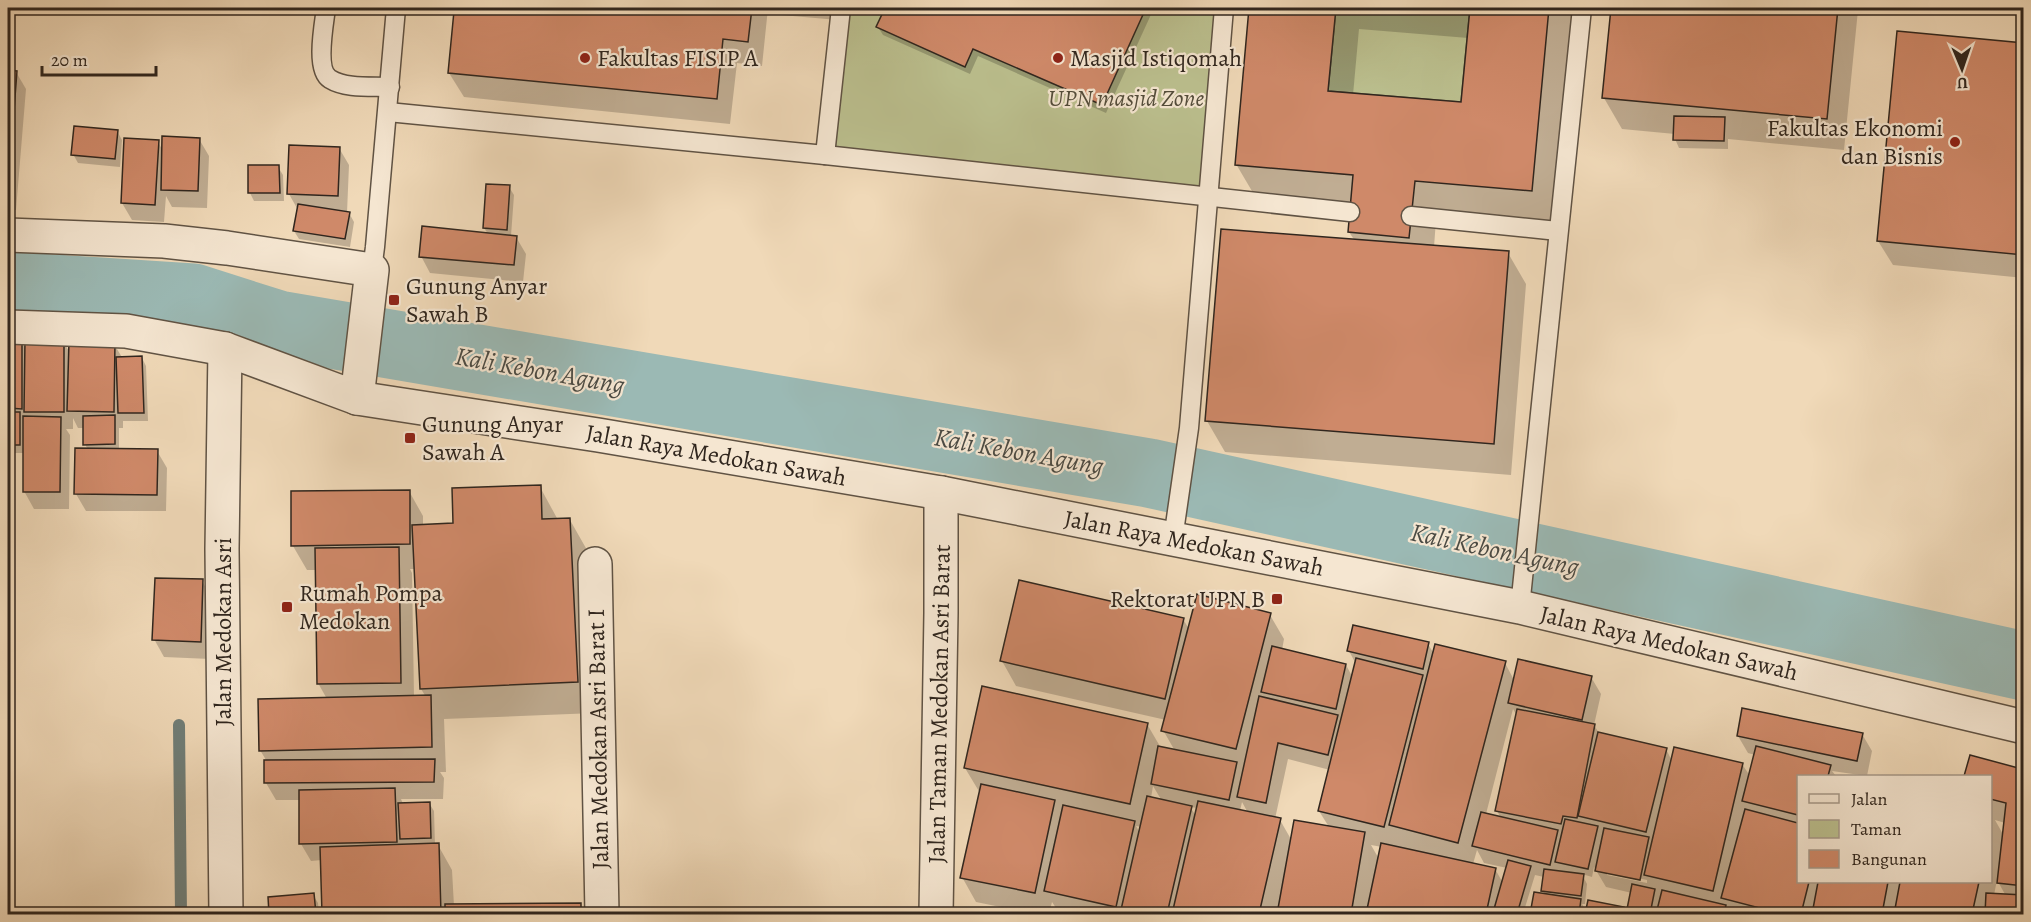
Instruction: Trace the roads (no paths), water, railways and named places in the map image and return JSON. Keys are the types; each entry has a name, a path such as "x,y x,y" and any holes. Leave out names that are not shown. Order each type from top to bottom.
{"street":[{"path":"8,236 164,241 227,248 370,282 359,383"},
{"name":"Jalan Raya Medokan Sawah","path":"8,327 126,331 225,349 359,383 598,435 941,493 1176,526 1522,593 2024,727"},
{"name":"Jalan Medokan Asri","path":"225,349 222,549 226,915"},
{"name":"Jalan Taman Medokan Asri Barat","path":"936,915 941,493"},
{"name":"Jalan Medokan Asri Barat I","path":"595,564 602,915"}],"lane":[{"path":"326,8 321,63 324,73 329,79 345,84 390,87"},
{"path":"370,282 388,112 396,8"},
{"path":"825,156 841,8"},
{"path":"1176,526 1188,442 1224,8"},
{"path":"1522,593 1582,8"},
{"path":"388,112 1350,212"},
{"path":"1411,216 1558,231"}],"waterway":[{"name":"Kali Kebon Agung","path":"8,286 193,298 278,325 1149,473 2024,666"},
{"path":"179,725 181,914"}],"place":[{"name":"Fakultas FISIP A","path":"585,58"},
{"name":"Masjid Istiqomah","path":"1058,58"},
{"name":"Fakultas Ekonomi dan Bisnis","path":"1955,142"},
{"name":"Gunung Anyar Sawah B","path":"394,300"},
{"name":"Gunung Anyar Sawah A","path":"410,438"},
{"name":"Rektorat UPN B","path":"1277,599"},
{"name":"Rumah Pompa Medokan","path":"287,607"}],"park label":[{"name":"UPN masjid Zone","path":"1126,98"}]}
